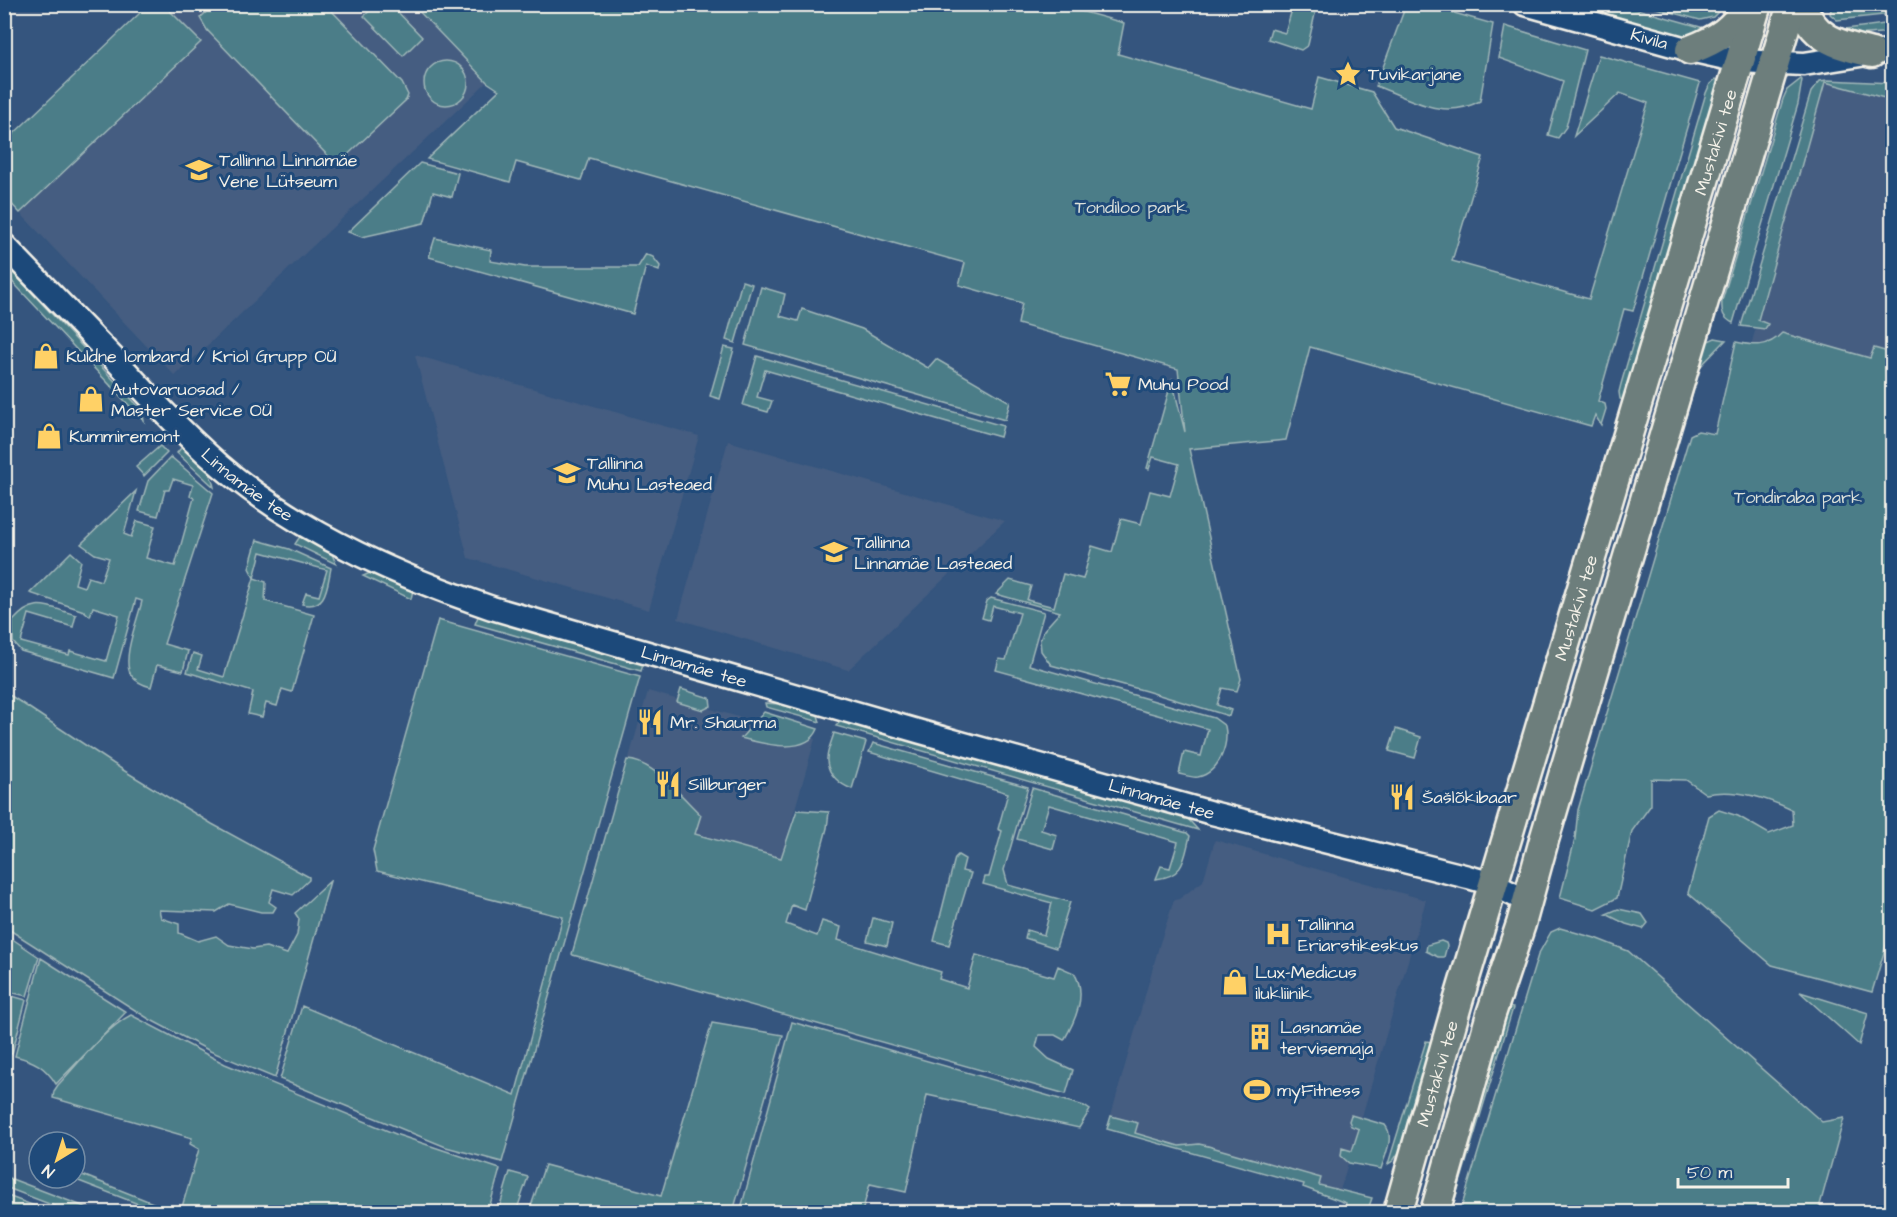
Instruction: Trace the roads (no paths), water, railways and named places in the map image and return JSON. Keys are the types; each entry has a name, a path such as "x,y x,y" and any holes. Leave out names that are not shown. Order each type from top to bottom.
{"main road":[{"path":"1690,50 1723,36 1740,19 1750,4"},
{"name":"Mustakivi tee","path":"1398,1212 1757,4"},
{"name":"Mustakivi tee","path":"1435,1212 1491,1014 1528,902 1792,4"},
{"path":"1802,4 1814,29 1843,45 1882,52"}],"street":[{"name":"Kivila","path":"1525,4 1690,50 1739,61 1804,64 1882,52"},
{"name":"Linnamäe tee","path":"4,244 188,437 233,476 306,527 353,552 440,590 492,608 975,747 1212,813 1494,885 1528,902"}],"place":[{"name":"Tuvikarjane","path":"1348,74"},
{"name":"Tallinna Linnamäe Vene Lütseum","path":"199,170"},
{"name":"Kuldne lombard / Kriol Grupp OÜ","path":"46,356"},
{"name":"Muhu Pood","path":"1118,384"},
{"name":"Autovaruosad / Master Service OÜ","path":"91,399"},
{"name":"Kummiremont","path":"49,436"},
{"name":"Tallinna Muhu Lasteaed","path":"567,473"},
{"name":"Tallinna Linnamäe Lasteaed","path":"834,552"},
{"name":"Mr. Shaurma","path":"650,722"},
{"name":"Sillburger","path":"668,784"},
{"name":"Šašlõkibaar","path":"1402,797"},
{"name":"Tallinna Eriarstikeskus","path":"1278,934"},
{"name":"Lux-Medicus ilukliinik","path":"1235,982"},
{"name":"Lasnamäe tervisemaja","path":"1260,1037"},
{"name":"myFitness","path":"1257,1090"}],"park label":[{"name":"Tondiloo park","path":"1131,207"},
{"name":"Tondiraba park","path":"1798,497"}]}
